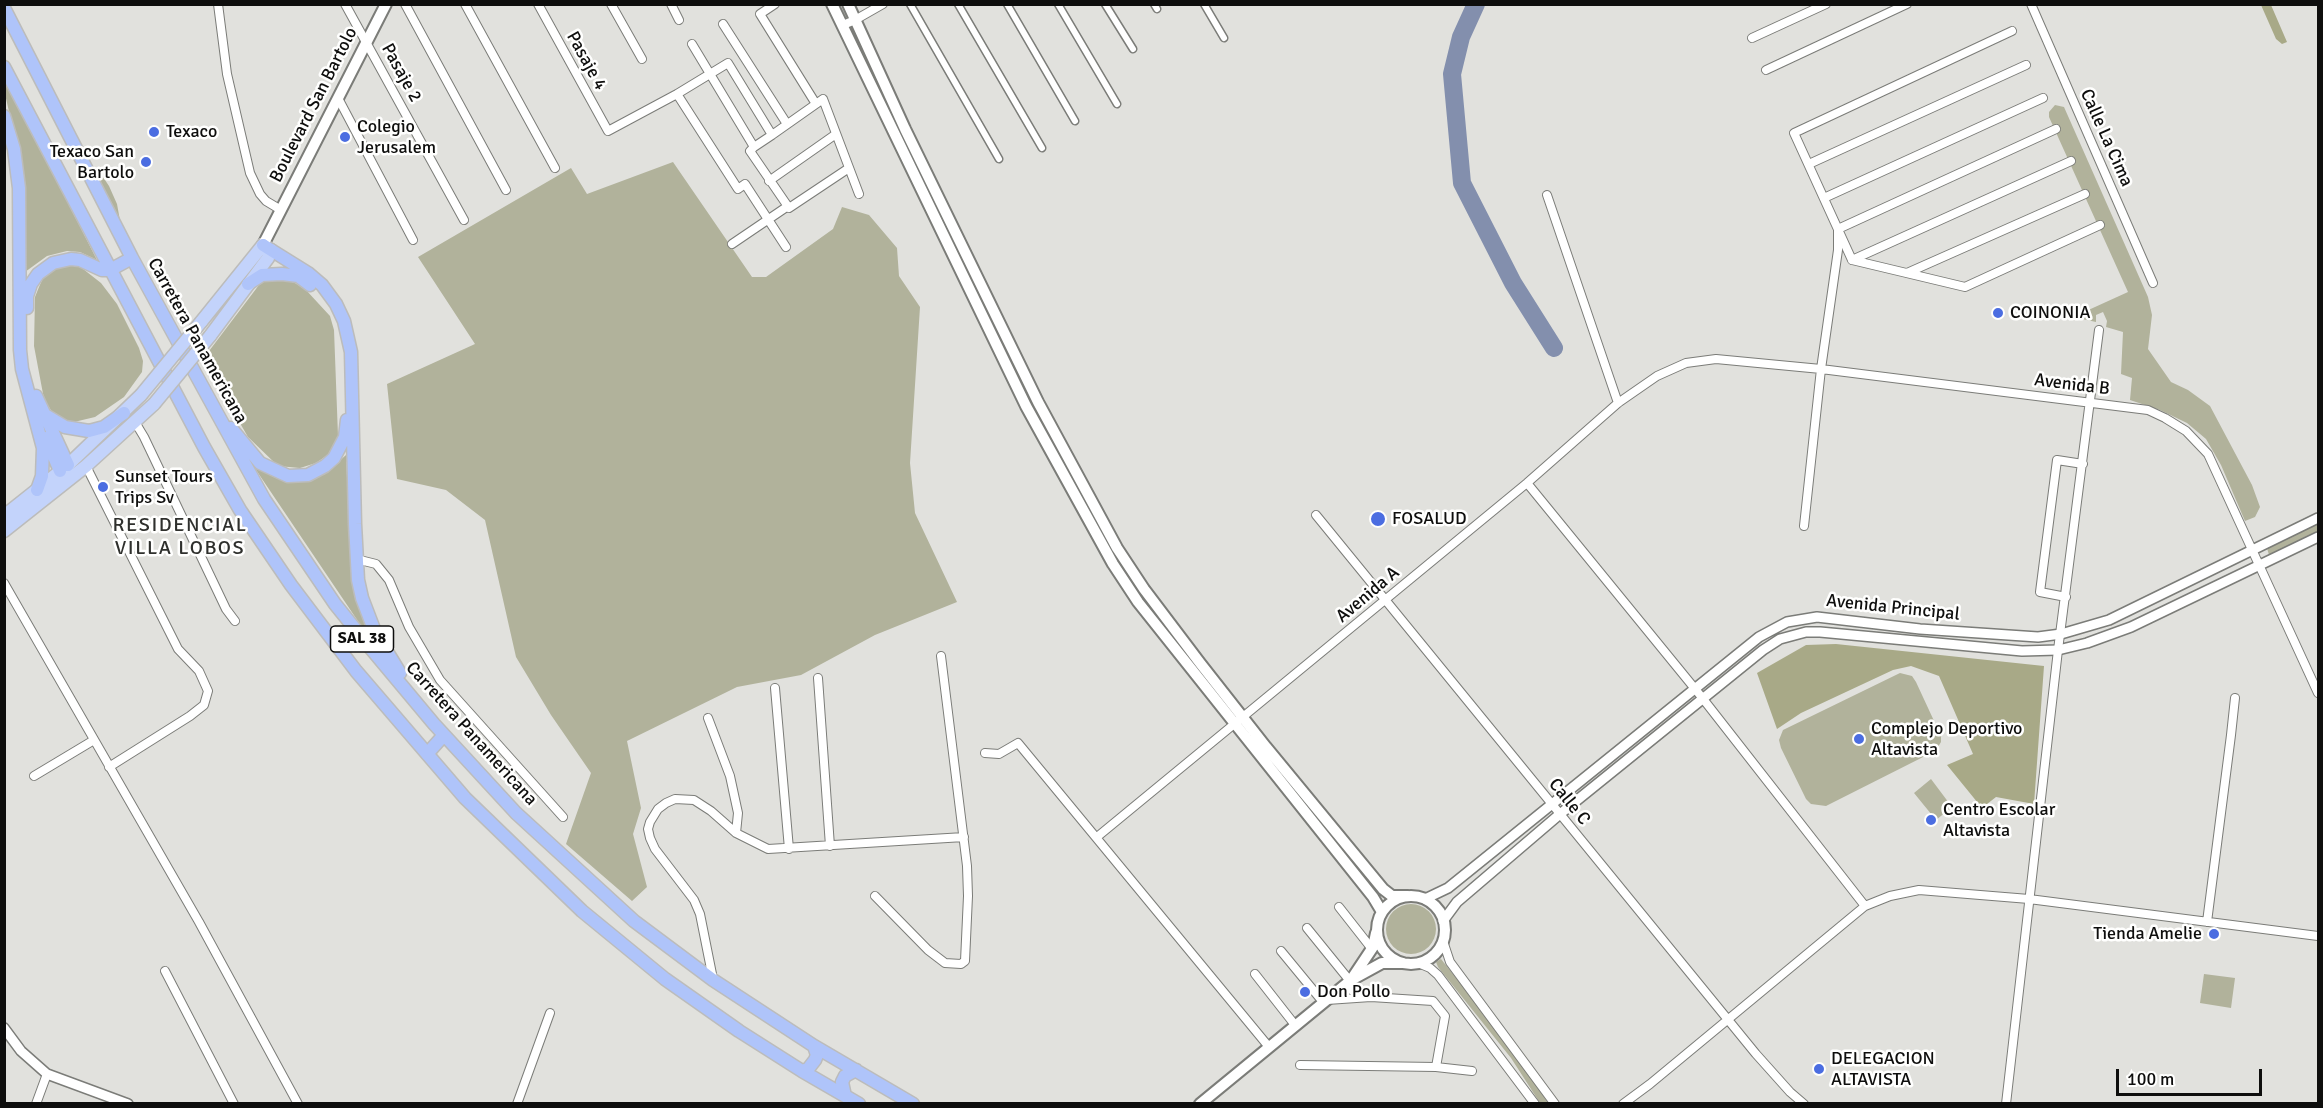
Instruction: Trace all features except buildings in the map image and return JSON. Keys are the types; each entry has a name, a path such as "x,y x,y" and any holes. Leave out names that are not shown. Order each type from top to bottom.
{"highway":[{"name":"Carretera Panamericana","path":"4,8 132,258 264,499 309,566 368,645 434,724 516,813 634,921 713,980 814,1046 913,1104"},
{"name":"SAL 38","path":"4,67 240,510 323,629 465,798 582,911 665,979 802,1071 859,1104"},
{"path":"4,116 14,149 19,188 20,350 26,387 67,473"},
{"path":"204,393 260,463 288,476 308,475 325,466 334,459 345,437 347,392 338,322 327,301 314,287 265,251"},
{"path":"265,251 308,273 322,285 336,304 348,332 353,380 356,559 362,598 375,632 434,724"},
{"path":"37,490 42,476 43,448 40,416 29,363 27,296 32,284 46,267 61,260 80,260 102,270 111,270 132,258"},
{"path":"248,284 262,275 298,276"},
{"path":"40,416 65,427 89,432 104,427 124,413"},
{"path":"427,754 444,735"},
{"path":"802,1071 808,1069 815,1060 817,1055 814,1046"},
{"path":"845,1096 842,1082 845,1076 856,1070"}],"main road":[{"name":"Boulevard San Bartolo","path":"67,473 86,466 154,404 210,336 248,284 265,251 281,210 386,4"},
{"path":"832,4 1015,385 1085,516 1138,602 1383,889 1392,896 1425,899 1440,912 1443,921 1443,940 1433,956 1418,963 1382,963 1348,983 1202,1103"},
{"path":"848,4 972,268 1038,402 1093,506 1144,589 1382,912"},
{"path":"4,531 67,473 141,395 201,322 265,251"},
{"path":"4,516 37,490 67,473"},
{"path":"1348,983 1372,949 1382,912 1394,901 1408,896"},
{"path":"1377,927 1384,951 1403,963"}],"street":[{"path":"218,4 227,74 250,173 260,194 266,201 281,210"},
{"name":"Pasaje 2","path":"345,4 464,220"},
{"path":"405,4 506,190"},
{"path":"465,4 555,168"},
{"name":"Pasaje 4","path":"538,4 608,131 677,94"},
{"path":"611,4 642,59"},
{"path":"671,4 679,20"},
{"path":"775,4 760,14 816,104"},
{"path":"843,25 855,21 883,4"},
{"path":"910,4 999,159"},
{"path":"958,4 1042,148"},
{"path":"1007,4 1075,122"},
{"path":"1058,4 1117,104"},
{"path":"1105,4 1133,49"},
{"path":"1204,4 1224,38"},
{"path":"1752,38 1826,4"},
{"path":"1766,70 1907,4"},
{"name":"Calle La Cima","path":"2031,4 2153,283"},
{"path":"723,24 787,124"},
{"path":"1852,260 1794,133 2012,31"},
{"path":"692,44 754,147"},
{"path":"772,135 728,63 677,94 738,189 745,184 786,247"},
{"path":"1809,165 2026,65"},
{"path":"338,98 413,240"},
{"path":"1824,198 2043,98"},
{"path":"788,206 750,151 823,99 859,194"},
{"path":"1838,229 2056,129"},
{"path":"769,180 836,134"},
{"path":"1852,260 2071,161"},
{"path":"732,244 849,168"},
{"path":"1907,273 2085,194"},
{"path":"1547,195 1618,403"},
{"path":"1852,260 1965,286 2100,225"},
{"path":"1804,526 1821,369 1838,250 1838,229"},
{"path":"2006,1104 2058,650 2100,330"},
{"name":"Avenida B","path":"1657,376 1686,363 1716,359 1821,369 2148,410 2186,431 2208,454 2319,693"},
{"name":"Avenida A","path":"1097,837 1527,483 1618,403 1657,376"},
{"path":"135,422 226,609 235,621"},
{"path":"2066,597 2040,592 2057,460 2083,464"},
{"path":"86,466 178,649 199,671 208,690 204,705 190,716 109,767"},
{"path":"1527,483 1695,688 1865,906"},
{"name":"Calle C","path":"1316,515 1728,1019 1790,1092 1804,1104"},
{"name":"Avenida Principal","path":"1425,899 1448,888 1759,637 1787,622 1817,616 1920,629 2038,637 2061,634 2109,620 2319,518"},
{"name":"Avenida Principal","path":"1443,921 1456,902 1560,814 1763,650 1780,639 1806,632 2022,651 2058,650 2087,643 2131,627 2319,537"},
{"path":"356,559 376,564 388,580 409,627 440,680 562,817"},
{"path":"4,583 199,922 298,1104"},
{"path":"875,896 928,950 945,963 963,963 969,896 964,837 941,656"},
{"path":"818,678 830,846"},
{"path":"775,688 789,849"},
{"path":"2206,922 2235,698"},
{"path":"708,718 730,776 738,813 736,833"},
{"path":"34,776 94,740"},
{"path":"985,753 999,754 1018,743 1269,1047"},
{"path":"713,980 700,914 694,900 655,849 648,829 658,809 675,799 694,800 711,811 736,833 768,849 964,837"},
{"path":"1623,1104 1865,906 1890,896 1919,890 2029,899 2319,936"},
{"path":"1339,907 1372,949"},
{"path":"1307,928 1348,983 1371,997"},
{"path":"1443,940 1450,962 1555,1104"},
{"path":"1281,951 1324,1001 1371,997 1432,1001 1445,1016 1436,1067"},
{"path":"1418,963 1430,968 1438,975 1535,1104"},
{"path":"165,971 234,1104"},
{"path":"1255,974 1295,1025"},
{"path":"517,1104 550,1013"},
{"path":"4,1028 21,1051 47,1074 128,1104"},
{"path":"1300,1065 1436,1067 1472,1071"},
{"path":"36,1104 47,1074"}],"green space":[{"path":"2261,5 2271,5 2287,42 2282,44 2276,39"},
{"path":"4,77 97,260 80,252 67,251 47,256 25,272 23,173 5,94"},
{"path":"2055,105 2064,107 2148,297 2152,315 2148,349 2171,382 2188,390 2210,406 2252,485 2260,507 2255,517 2245,521 2221,465 2206,439 2187,423 2160,410 2130,400 2132,378 2121,374 2123,332 2106,327 2107,321 2103,312 2096,315 2096,322 2073,317 2128,292 2049,117 2049,112"},
{"path":"673,162 752,277 766,277 833,229 842,207 869,215 897,248 899,276 920,307 910,463 915,513 957,602 875,635 801,675 737,687 627,741 641,808 633,834 647,887 632,901 566,844 591,773 551,715 516,657 485,520 446,490 397,479 387,384 475,344 418,257 571,168 587,194"},
{"path":"89,165 99,171 109,186 117,204 121,226"},
{"path":"68,264 78,265 101,283 117,304 143,361 142,372 124,397 95,417 74,422 65,420 52,412 44,399 34,346 35,297 39,287 43,278 52,270"},
{"path":"281,279 295,283 306,290 330,316 334,330 338,436 329,454 316,463 300,468 278,466 248,437 203,359 262,281"},
{"path":"346,455 351,568 370,639 254,467 276,478 299,481 325,474"},
{"path":"2318,522 2318,533 2269,555 2267,548"},
{"path":"1836,644 2044,666 2034,804 1996,797 1982,808 1947,765 1973,754 1939,676 1911,666 1893,670 1801,713 1777,729 1757,673 1806,645"},
{"name":"Complejo Deportivo Altavista","path":"1900,673 1912,676 1916,682 1941,736 1938,747 1935,751 1826,806 1811,804 1806,799 1781,748 1779,740 1783,730"},
{"path":"1931,779 1952,807 1936,820 1914,793"},
{"path":"1406,904 1416,904 1429,911 1436,924 1436,934 1429,947 1416,954 1406,954 1397,950 1390,943 1386,934 1386,924 1390,915 1397,908"},
{"path":"1441,959 1517,1054 1548,1103 1540,1103 1511,1058 1438,967 1436,962"},
{"path":"2204,974 2235,978 2231,1008 2200,1003"}],"waterway":[{"path":"1476,4 1461,37 1452,74 1462,183 1513,283 1554,348"}],"place":[{"name":"Texaco","path":"154,132"},
{"name":"Colegio Jerusalem","path":"345,137"},
{"name":"Texaco San Bartolo","path":"146,162"},
{"name":"COINONIA","path":"1998,313"},
{"name":"Sunset Tours Trips Sv","path":"103,487"},
{"name":"FOSALUD","path":"1378,519"},
{"name":"Complejo Deportivo Altavista","path":"1859,739"},
{"name":"Centro Escolar Altavista","path":"1931,820"},
{"name":"Tienda Amelie","path":"2214,934"},
{"name":"Don Pollo","path":"1305,992"},
{"name":"DELEGACION ALTAVISTA","path":"1819,1069"}],"district":[{"name":"RESIDENCIAL VILLA LOBOS","path":"180,538"}]}
